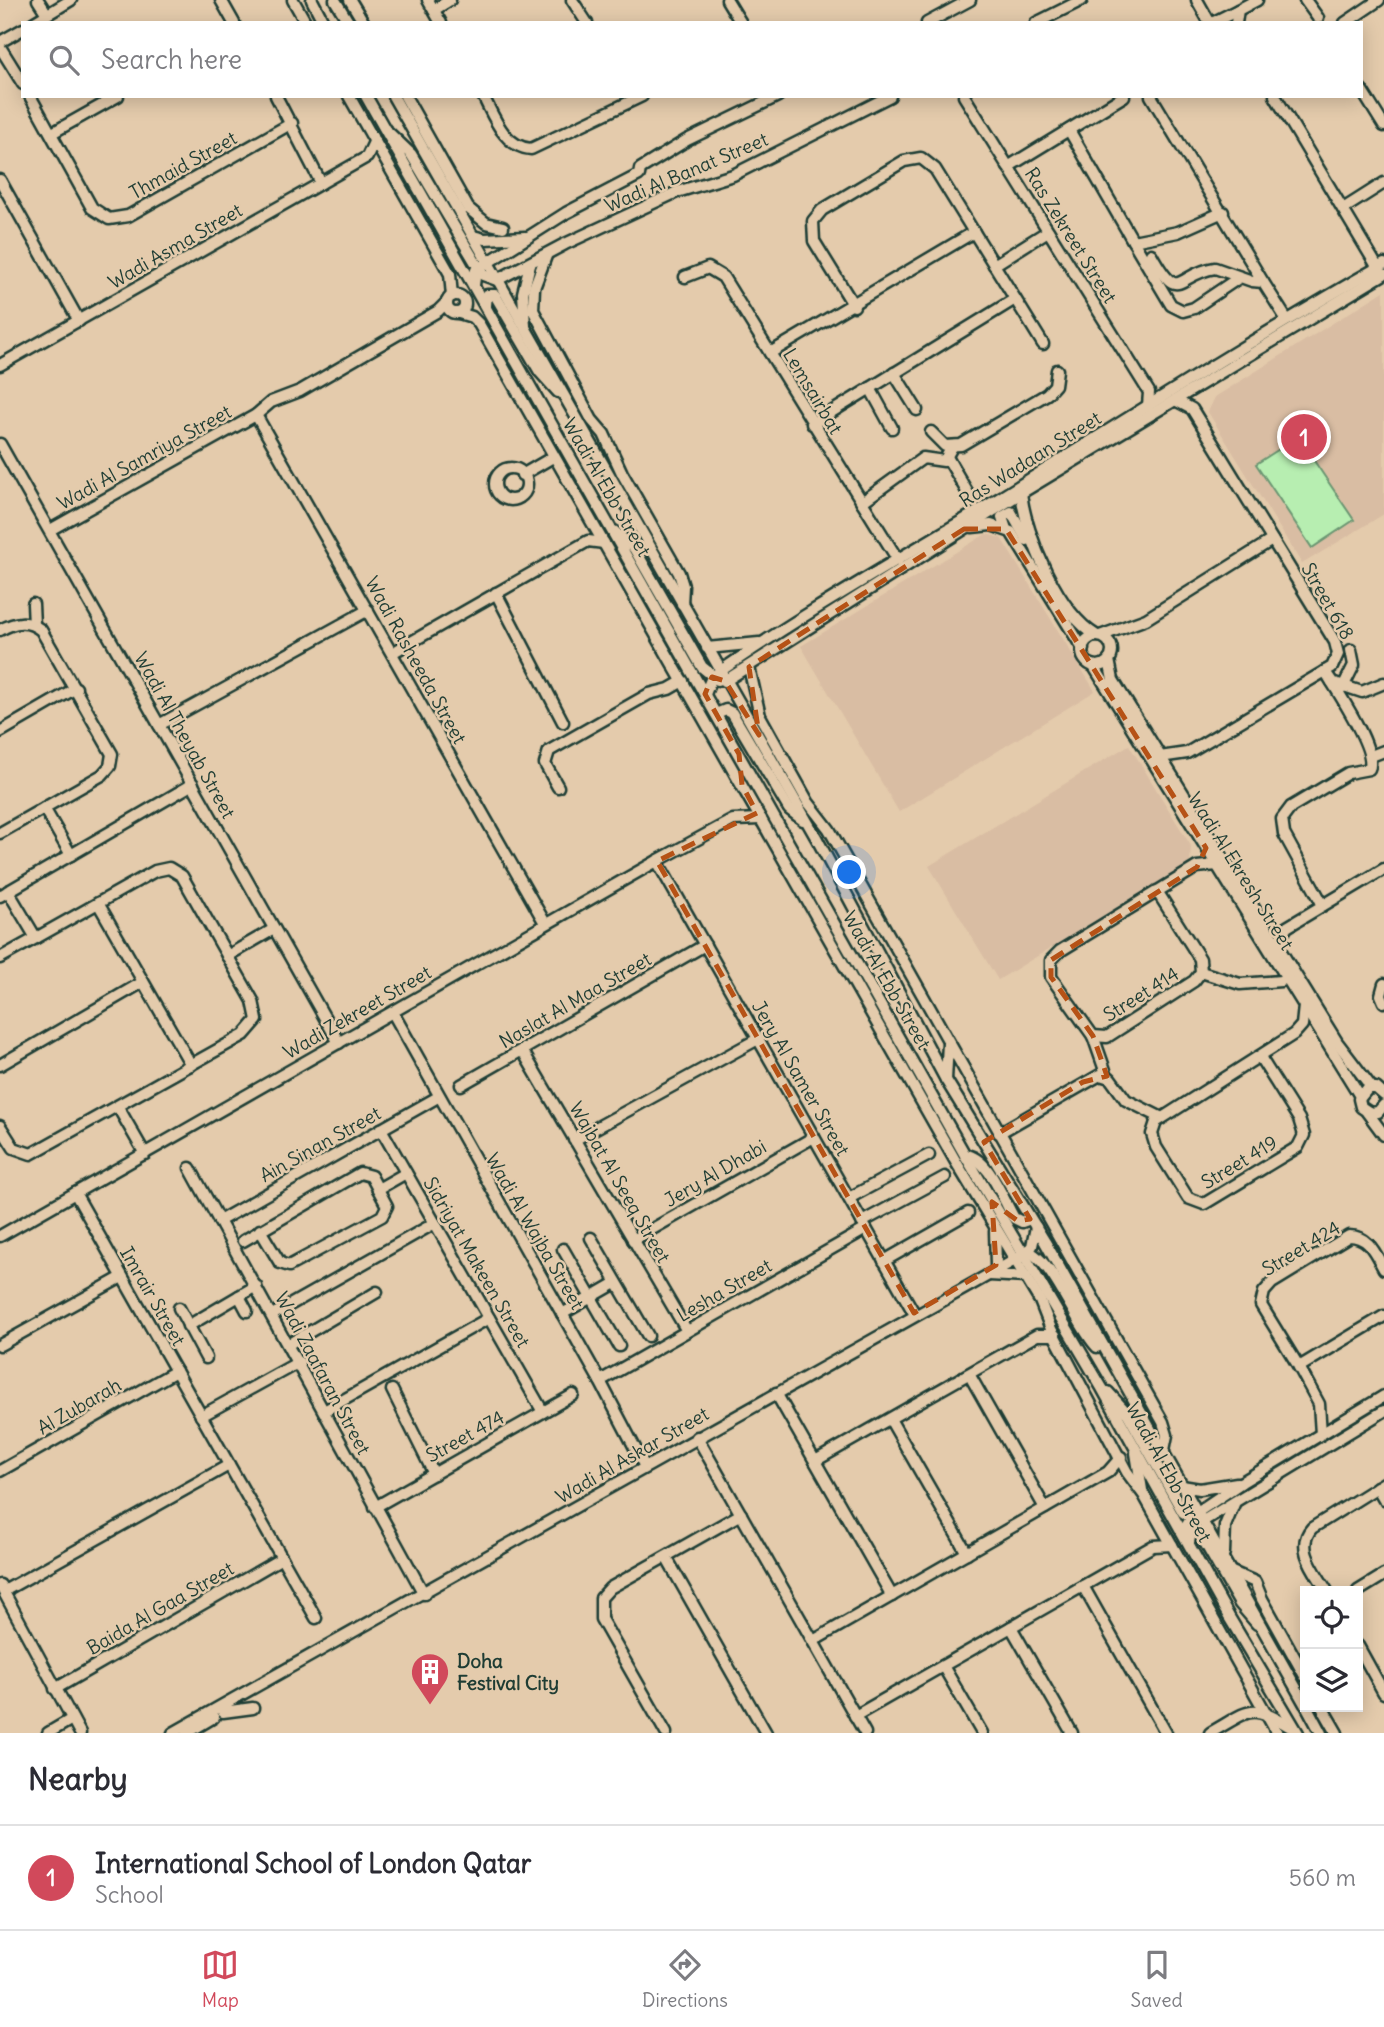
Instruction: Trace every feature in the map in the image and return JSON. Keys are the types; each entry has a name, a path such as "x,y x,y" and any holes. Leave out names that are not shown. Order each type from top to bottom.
{"street":[{"path":"38,0 47,14"},
{"path":"36,21 71,0"},
{"path":"221,0 233,21"},
{"path":"293,0 305,21"},
{"path":"312,0 323,21"},
{"path":"335,0 348,21"},
{"path":"350,0 363,21"},
{"path":"428,0 440,21"},
{"path":"434,10 450,0"},
{"path":"572,0 586,21"},
{"path":"727,0 740,21"},
{"path":"931,21 970,0"},
{"path":"1040,21 1082,0"},
{"path":"1197,0 1210,21"},
{"path":"1215,21 1257,0"},
{"path":"1306,0 1318,18"},
{"path":"1348,21 1379,0"},
{"path":"1236,21 1238,10"},
{"path":"21,30 0,44 21,81"},
{"path":"1363,92 1384,126"},
{"name":"Thmaid Street","path":"31,98 92,208 103,217 113,219 128,216 292,124"},
{"path":"52,133 114,98"},
{"path":"277,98 321,183"},
{"path":"350,98 450,274 452,306 476,320 956,1162 993,1222 1021,1254 1045,1265 1087,1335 1105,1353"},
{"name":"Wadi Al Ebb Street","path":"367,98 1021,1254 1083,1355 1229,1617 1297,1731"},
{"name":"Wadi Al Ebb Street","path":"394,98 472,236 483,266 497,280 564,396 707,648 719,677 817,839 946,1080 1033,1223 1197,1517 1224,1558 1300,1694"},
{"path":"406,98 468,208 486,223 503,227"},
{"path":"484,98 508,139 520,148 531,149 635,98"},
{"name":"Wadi Al Banat Street","path":"483,266 526,237 639,175 640,169 662,154 774,98"},
{"name":"Wadi Al Banat Street","path":"497,280 677,192 733,175 886,98"},
{"name":"Ras Zekreet Street","path":"965,98 1149,392"},
{"path":"1008,167 1121,98"},
{"path":"1151,98 1287,320"},
{"path":"1276,98 1382,269"},
{"path":"1069,130 1171,305 1183,312 1194,308 1240,277"},
{"path":"385,131 399,140 411,154 483,266 473,276 475,287"},
{"path":"375,140 368,157 388,163"},
{"name":"Wadi Asma Street","path":"0,365 368,157"},
{"path":"854,306 813,237 813,220 822,210 904,161 921,158 931,164 1043,344"},
{"path":"0,180 79,321"},
{"path":"1343,209 1384,183"},
{"path":"1133,241 1178,232 1223,212"},
{"path":"994,265 1048,231"},
{"path":"770,354 974,232"},
{"path":"472,236 491,239 526,237"},
{"path":"1151,254 1165,278 1173,283 1183,283 1214,268 1263,282"},
{"path":"545,256 532,299 536,321 681,578 682,605"},
{"path":"526,330 523,293 530,264"},
{"name":"Lemsairbat","path":"685,278 701,268 719,272 898,560"},
{"name":"Ras Wadaan Street","path":"719,677 766,641 836,595 898,560 1287,320 1382,269"},
{"name":"Ras Wadaan Street","path":"719,677 748,667 1021,493 1192,392 1382,269"},
{"path":"486,308 487,295 495,295 540,372 564,396"},
{"path":"812,424 1015,299"},
{"name":"Wadi Al Samriya Street","path":"50,530 256,415 308,391 452,306"},
{"path":"492,349 517,362"},
{"path":"862,502 923,458 941,462 949,452 1047,394 1055,385 1057,370"},
{"path":"894,373 918,410"},
{"path":"870,388 892,428"},
{"path":"1148,406 1149,392 1164,397"},
{"path":"1177,401 1192,409 1192,392"},
{"name":"Street 618","path":"1192,409 1337,645 1338,660 1325,671"},
{"path":"543,410 546,443"},
{"name":"Wadi Rasheeda Street","path":"256,415 545,923"},
{"path":"931,432 949,452 969,495"},
{"name":"Wadi Al Theyab Street","path":"0,444 339,1043"},
{"path":"594,449 616,460"},
{"path":"522,475 554,457"},
{"path":"630,487 642,480"},
{"path":"1021,493 1027,530 1036,552"},
{"path":"1112,649 1109,642 1074,615 1011,512 1002,517 1006,529 1017,540 1083,649 1084,657 1093,665 1108,660 1112,649 1146,619 1272,540"},
{"path":"588,541 593,525"},
{"path":"964,529 984,525 1006,529"},
{"path":"612,529 634,548 702,667 719,677 705,694"},
{"path":"392,653 588,541 604,543"},
{"path":"496,593 563,722"},
{"path":"33,604 34,625"},
{"path":"159,725 368,610"},
{"path":"647,618 666,628"},
{"path":"1083,649 1089,638 1146,619"},
{"path":"0,631 16,622 34,625 41,630 111,748 111,760 102,775 0,833"},
{"path":"707,648 766,641"},
{"path":"1343,687 1354,665 1351,650"},
{"name":"Wadi Al Ekresh Street","path":"1108,660 1113,680 1263,926 1353,1066 1379,1090"},
{"name":"Wadi Al Ekresh Street","path":"1093,665 1360,1096 1361,1107 1367,1112"},
{"name":"Wadi Al Ebb Street","path":"748,667 754,701 764,723 829,829 1163,1422 1167,1435 1163,1455"},
{"path":"1172,777 1176,766 1187,753 1325,671 1371,756 1369,769 1348,773 1291,807 1282,819 1284,834 1322,905"},
{"path":"558,787 545,764 549,751 649,694 665,691 683,681"},
{"path":"1331,682 1362,692 1384,683"},
{"path":"0,732 76,688"},
{"path":"716,714 726,710 732,713 789,808 806,822"},
{"path":"741,710 764,723"},
{"path":"1371,756 1384,751"},
{"path":"1160,757 1187,753"},
{"path":"733,820 744,806 745,790 739,754"},
{"path":"36,938 4,894 192,784"},
{"path":"44,808 71,855"},
{"path":"815,810 817,839"},
{"name":"Wadi Zekreet Street","path":"1,1234 657,861 733,820 761,819"},
{"path":"767,831 793,849"},
{"path":"1197,867 1206,848"},
{"name":"Jery Al Samer Street","path":"657,861 914,1313"},
{"name":"Street 414","path":"1157,891 1200,959 1201,972 1194,981 1111,1035 1093,1036 1051,977 1051,960 1060,951 1157,891 1197,867 1217,865"},
{"path":"0,958 155,871 169,868 182,876 257,1007 257,1020 250,1031 31,1154 14,1148 0,1126"},
{"path":"1279,950 1281,934 1287,927 1384,869"},
{"path":"98,903 191,1065"},
{"path":"1263,926 1287,927"},
{"path":"227,956 274,929"},
{"name":"Naslat Al Maa Street","path":"461,1085 705,945"},
{"path":"1201,972 1240,984 1281,981"},
{"path":"0,1065 144,982"},
{"path":"1384,984 1381,995 1384,1002"},
{"path":"1093,1036 1096,1051 1107,1076 1126,1100 1160,1117 1289,1037 1303,1025 1304,1006"},
{"name":"Wadi Al Wajba Street","path":"393,1013 600,1381 645,1467"},
{"path":"1289,1037 1320,1033"},
{"path":"574,1140 758,1039"},
{"path":"946,1080 948,1043"},
{"name":"Wajbat Al Seeq Street","path":"522,1051 687,1331"},
{"name":"Street 419","path":"1160,1117 1153,1128 1153,1141 1184,1194 1198,1203 1215,1200 1290,1153 1302,1142 1303,1128 1299,1119 1259,1056"},
{"path":"999,1133 1083,1082 1097,1075 1107,1076"},
{"path":"1360,1096 1379,1090"},
{"name":"Ain Sinan Street","path":"219,1221 438,1097"},
{"path":"1367,1112 1378,1112 1384,1106"},
{"path":"1384,1106 1384,1112"},
{"path":"118,1107 145,1154"},
{"path":"1367,1112 1384,1135"},
{"path":"945,1116 956,1162"},
{"name":"Sidriyat Makeen Street","path":"382,1129 543,1412"},
{"name":"Jery Al Dhabi","path":"633,1240 814,1137"},
{"path":"849,1198 929,1155"},
{"path":"965,1155 972,1156 982,1164 1014,1218 1033,1223 1021,1254 1026,1277 1042,1304 1047,1321 1127,1472 1163,1528 1277,1733"},
{"name":"Wadi Zaafaran Street","path":"190,1168 299,1362 424,1594"},
{"path":"243,1241 260,1230 360,1173 371,1176 387,1206 384,1214 292,1266 280,1263 260,1230"},
{"path":"378,1189 406,1173"},
{"name":"Lesha Street","path":"600,1381 945,1177"},
{"name":"Imrair Street","path":"75,1193 316,1618"},
{"path":"884,1261 968,1213"},
{"path":"993,1222 996,1265"},
{"path":"272,1315 435,1223"},
{"name":"Street 424","path":"1321,1434 1322,1416 1316,1397 1263,1311 1262,1297 1268,1287 1349,1236 1368,1242 1384,1269"},
{"path":"591,1238 648,1336"},
{"path":"564,1249 619,1346"},
{"name":"Wadi Al Askar Street","path":"173,1733 424,1594 973,1281 996,1265 1021,1254"},
{"name":"Wadi Al Askar Street","path":"973,1281 988,1275 1021,1254"},
{"path":"988,1275 1026,1277"},
{"path":"0,1345 122,1277"},
{"path":"562,1314 615,1283"},
{"path":"188,1326 256,1286"},
{"path":"289,1344 377,1292"},
{"path":"239,1296 247,1311"},
{"path":"178,1308 206,1358"},
{"path":"1298,1367 1384,1316"},
{"path":"324,1411 489,1318"},
{"path":"815,1461 1037,1335 1047,1321"},
{"path":"1037,1335 1057,1340 1083,1355"},
{"path":"201,1416 299,1362"},
{"name":"Al Zubarah","path":"0,1471 176,1371"},
{"path":"969,1374 1045,1508"},
{"path":"1102,1388 1128,1414 1181,1508 1197,1517 1234,1504 1382,1414"},
{"path":"393,1390 434,1474"},
{"path":"776,1393 892,1596"},
{"name":"Street 474","path":"375,1507 573,1395"},
{"path":"1183,1532 1197,1517 1242,1482 1384,1396"},
{"path":"1322,1416 1337,1424"},
{"path":"890,1419 967,1553"},
{"path":"697,1437 865,1733"},
{"path":"1135,1446 1144,1495"},
{"path":"1295,1451 1302,1462"},
{"path":"813,1641 1108,1472 1121,1458"},
{"path":"80,1733 2,1588 229,1465"},
{"path":"1108,1472 1127,1472"},
{"path":"1182,1486 1200,1489 1242,1482"},
{"path":"1324,1586 1306,1553 1306,1535 1312,1528 1380,1485 1384,1499"},
{"path":"1224,1558 1223,1534 1234,1504"},
{"path":"666,1733 601,1619 599,1607 610,1588 741,1514"},
{"path":"1153,1546 1163,1528"},
{"path":"1189,1542 1191,1533 1200,1534 1240,1604 1265,1632"},
{"path":"855,1716 1153,1546 1172,1545"},
{"path":"666,1557 766,1733"},
{"name":"Baida Al Gaa Street","path":"55,1689 282,1558"},
{"name":"Wadi Al Ebb Street","path":"1232,1572 1255,1582 1262,1600 1300,1667"},
{"path":"1363,1588 1384,1575"},
{"path":"1083,1586 1166,1733"},
{"path":"1229,1617 1230,1651"},
{"path":"1011,1627 1072,1733"},
{"path":"1360,1649 1384,1693"},
{"name":"Wadi Al Askar Street","path":"187,1733 308,1658"},
{"path":"943,1666 982,1733"},
{"path":"1251,1710 1257,1696"},
{"path":"223,1712 253,1708"},
{"path":"1210,1733 1251,1710 1266,1712 1297,1731"},
{"name":"Wadi Al Ebb Street","path":"1310,1712 1321,1733"},
{"path":"1325,1712 1337,1732"},
{"path":"48,1733 72,1719"},
{"path":"1315,1721 1337,1732"}],"highlighted area":[{"path":"964,529 1006,529 1206,848 1197,867 1051,960 1051,977 1093,1036 1107,1076 1083,1082 984,1142 1030,1219 1018,1221 992,1202 996,1265 914,1313 657,861 757,813 742,785 739,754 705,694 712,677 725,681 759,735 749,667"}],"shaded area":[{"path":"1384,291 1384,514 1302,564 1208,412 1215,397"},
{"path":"986,534 1001,538 1095,691 899,812 801,646"},
{"path":"1129,745 1191,846 1190,863 998,980 929,866"}],"green space":[{"path":"1298,437 1354,520 1312,548 1256,464"}],"place":[{"name":"International School of London Qatar","path":"1304,437"},
{"name":"Doha Festival City","path":"430,1706"}]}
